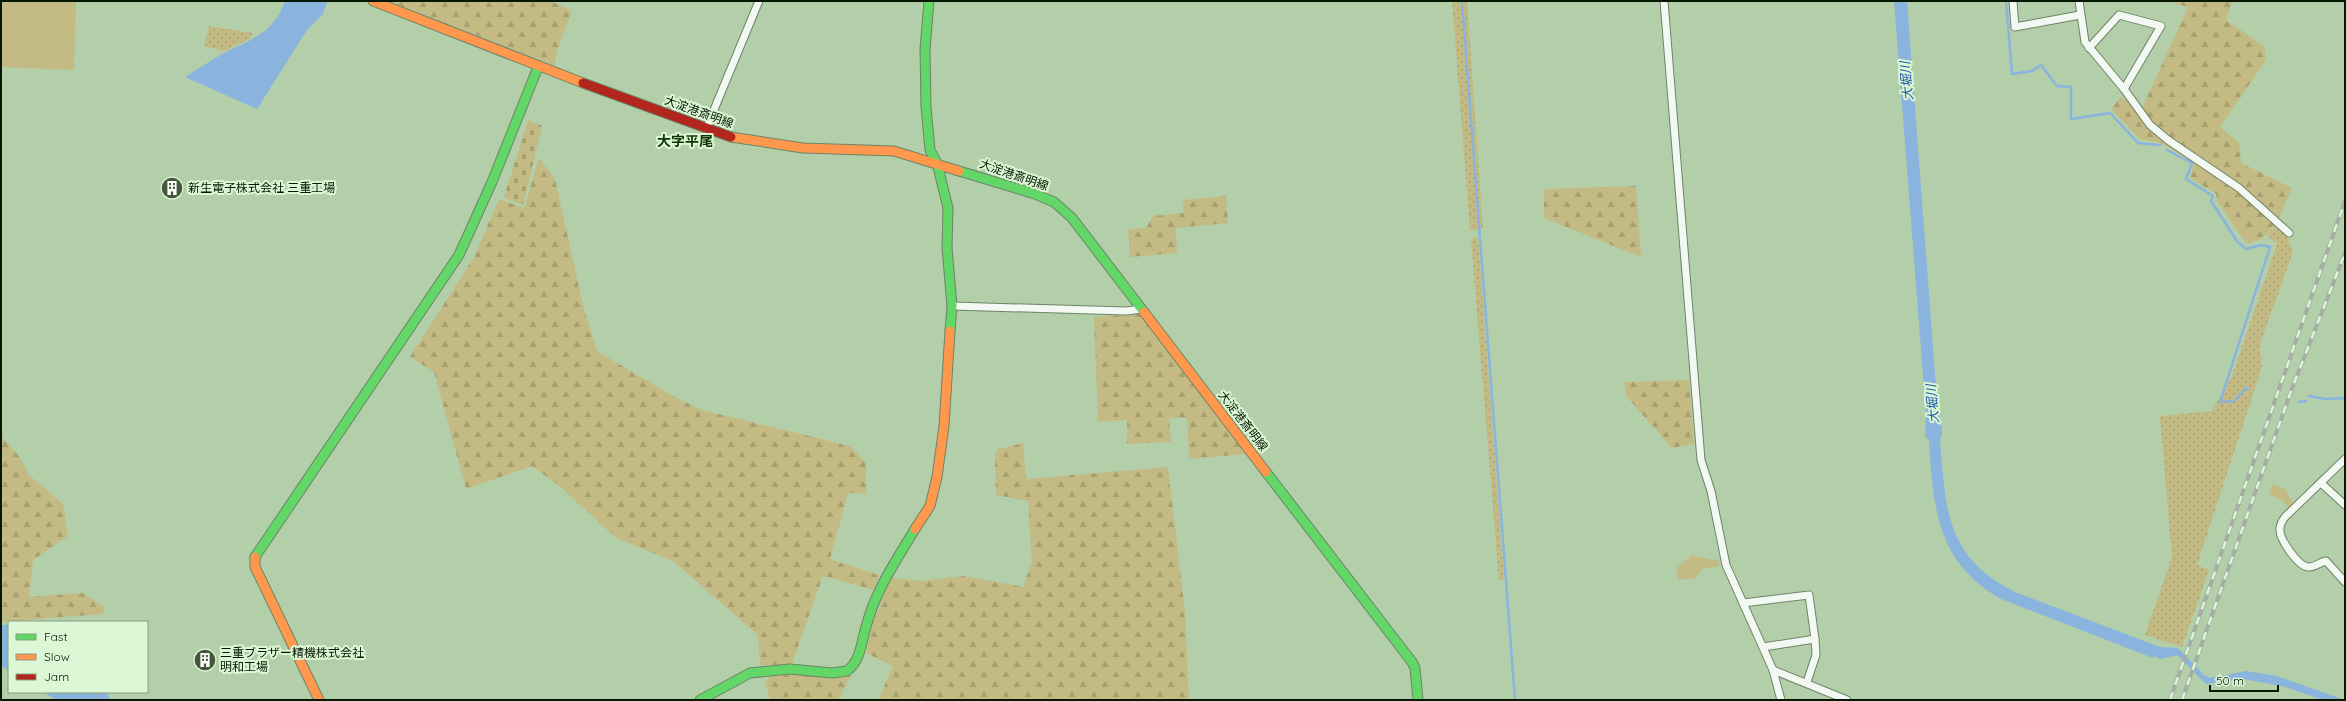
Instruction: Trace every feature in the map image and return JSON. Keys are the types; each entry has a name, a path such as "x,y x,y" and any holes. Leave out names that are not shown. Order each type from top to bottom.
{"street":[{"name":"大淀港斎明線","path":"373,1 538,67 592,85 724,136 803,148 894,151 1035,194 1054,202 1072,218 1412,662 1415,668 1418,700"},
{"path":"706,129 759,1"},
{"path":"700,700 750,672 790,669 832,673 847,671 852,667 858,658 866,625 882,582 930,506 937,477 944,426 952,306 947,248 948,208 937,163 930,150 926,107 925,49 928,1"},
{"path":"1664,1 1700,460 1710,491 1726,565 1764,647 1773,670 1781,700"},
{"path":"2013,1 2014,27 2080,15"},
{"path":"2079,1 2083,36 2089,48 2124,89 2158,133 2238,188 2289,233"},
{"path":"2089,48 2119,15 2161,26 2124,89"},
{"path":"319,700 255,567 255,556 459,255 485,200 538,67"},
{"path":"952,306 1127,310 1141,309"},
{"path":"2345,459 2285,517 2280,528 2280,534 2291,554 2304,565 2310,567 2326,561 2345,582"},
{"path":"2321,482 2345,505"},
{"path":"1743,603 1810,595 1816,655 1808,682"},
{"path":"1764,647 1815,639"},
{"path":"1773,670 1808,682 1847,700"}],"green space":[{"path":"1,1 76,1 74,70 1,67"},
{"path":"389,1 551,1 572,11 557,51 554,65"},
{"path":"1452,1 1467,1 1483,229 1470,230"},
{"path":"2167,1 2232,1 2226,20 2264,46 2266,60 2220,127 2239,143 2241,163 2292,188 2278,220 2261,240 2246,243 2217,201 2216,194 2190,178 2194,163 2161,143 2140,139 2111,109 2122,96 2139,115 2188,7"},
{"path":"209,26 253,33 251,38 224,51 204,46"},
{"path":"528,120 542,126 523,205 504,197"},
{"path":"539,158 555,179 583,305 597,351 671,395 702,410 850,446 866,463 866,494 848,493 830,559 879,575 874,590 823,576 792,664 794,673 832,679 851,675 839,700 770,700 765,681 775,674 772,665 760,665 758,635 673,561 616,538 563,489 532,466 466,489 434,372 410,357 474,257 499,199 524,208"},
{"path":"1636,186 1641,257 1544,218 1544,189"},
{"path":"1226,196 1228,223 1176,228 1177,253 1130,257 1128,229 1146,228 1153,216 1184,213 1183,200"},
{"path":"2276,224 2287,237 2293,252 2260,344 2262,367 2197,565 2209,570 2182,647 2145,635 2172,557 2160,416 2212,411 2232,376 2277,244 2266,235"},
{"path":"1478,238 1504,580 1499,580 1471,239"},
{"path":"1139,314 1247,454 1189,459 1187,418 1169,418 1171,442 1127,444 1127,420 1098,422 1094,317"},
{"path":"1689,380 1694,444 1672,448 1626,396 1624,382"},
{"path":"1,436 19,456 29,475 63,504 68,536 33,560 29,597 83,593 105,608 102,614 1,622"},
{"path":"1023,443 1026,479 1168,467 1185,612 1189,700 878,700 893,666 866,653 872,625 891,578 921,581 964,576 1023,587 1032,562 1028,501 996,495 995,453 998,449"},
{"path":"2273,484 2285,489 2293,503 2289,508 2281,499 2269,495"},
{"path":"1692,555 1713,560 1717,559 1720,566 1702,569 1696,578 1678,580 1676,568"}],"water":[{"path":"285,1 327,2 323,14 307,30 257,109 185,77 219,56 261,34 275,21"},
{"name":"大堀川","path":"1894,1 1907,1 1938,414 1941,422 1942,435 1940,440 1944,488 1954,529 1962,547 1975,563 1992,578 2015,592 2160,647 2178,648 2204,675 2210,678 2246,671 2277,676 2345,700 2323,700 2282,686 2243,679 2206,684 2177,655 2160,659 2154,656 2153,658 2001,599 1980,585 1963,569 1951,551 1942,532 1937,511 1933,489 1929,441 1925,436 1926,414"},
{"path":"1,625 8,625 8,670 1,666"},
{"path":"45,693 107,693 110,700 56,700"}],"waterway":[{"path":"1462,1 1515,700"},
{"path":"2006,1 2012,74 2032,71 2041,65 2057,86 2071,87 2071,119 2110,113 2138,143 2160,145"},
{"path":"2167,150 2192,163 2186,179 2213,196 2211,201 2237,241 2246,249 2261,245 2270,247 2220,402 2234,401 2246,388 2248,389"},
{"path":"2309,396 2325,399 2345,398"},
{"path":"2299,402 2306,401"}],"railway":[{"path":"2170,700 2345,201"},
{"path":"2182,700 2291,391 2345,253"}],"traffic: fast":[{"path":"929,1 925,49 926,107 930,150 937,163 948,208 947,248 952,306 950,331"},
{"path":"255,557 459,255 492,182 538,67"},
{"path":"959,171 1035,194 1054,202 1072,218 1144,312"},
{"path":"1266,472 1412,662 1415,668 1418,700"},
{"path":"700,700 750,673 790,669 832,673 847,671 852,667 858,656 870,614 880,589 915,529"}],"traffic: slow":[{"path":"373,1 583,83"},
{"path":"731,137 803,148 894,151 959,171"},
{"path":"1144,312 1266,472"},
{"path":"915,529 930,506 937,477 944,426 950,331"},
{"path":"255,557 255,567 319,700"}],"traffic: jam":[{"path":"583,83 731,137"}],"place":[{"name":"新生電子株式会社 三重工場","path":"172,188"},
{"name":"三重ブラザー精機株式会社 明和工場","path":"205,660"}],"district":[{"name":"大字平尾","path":"685,141"}]}
